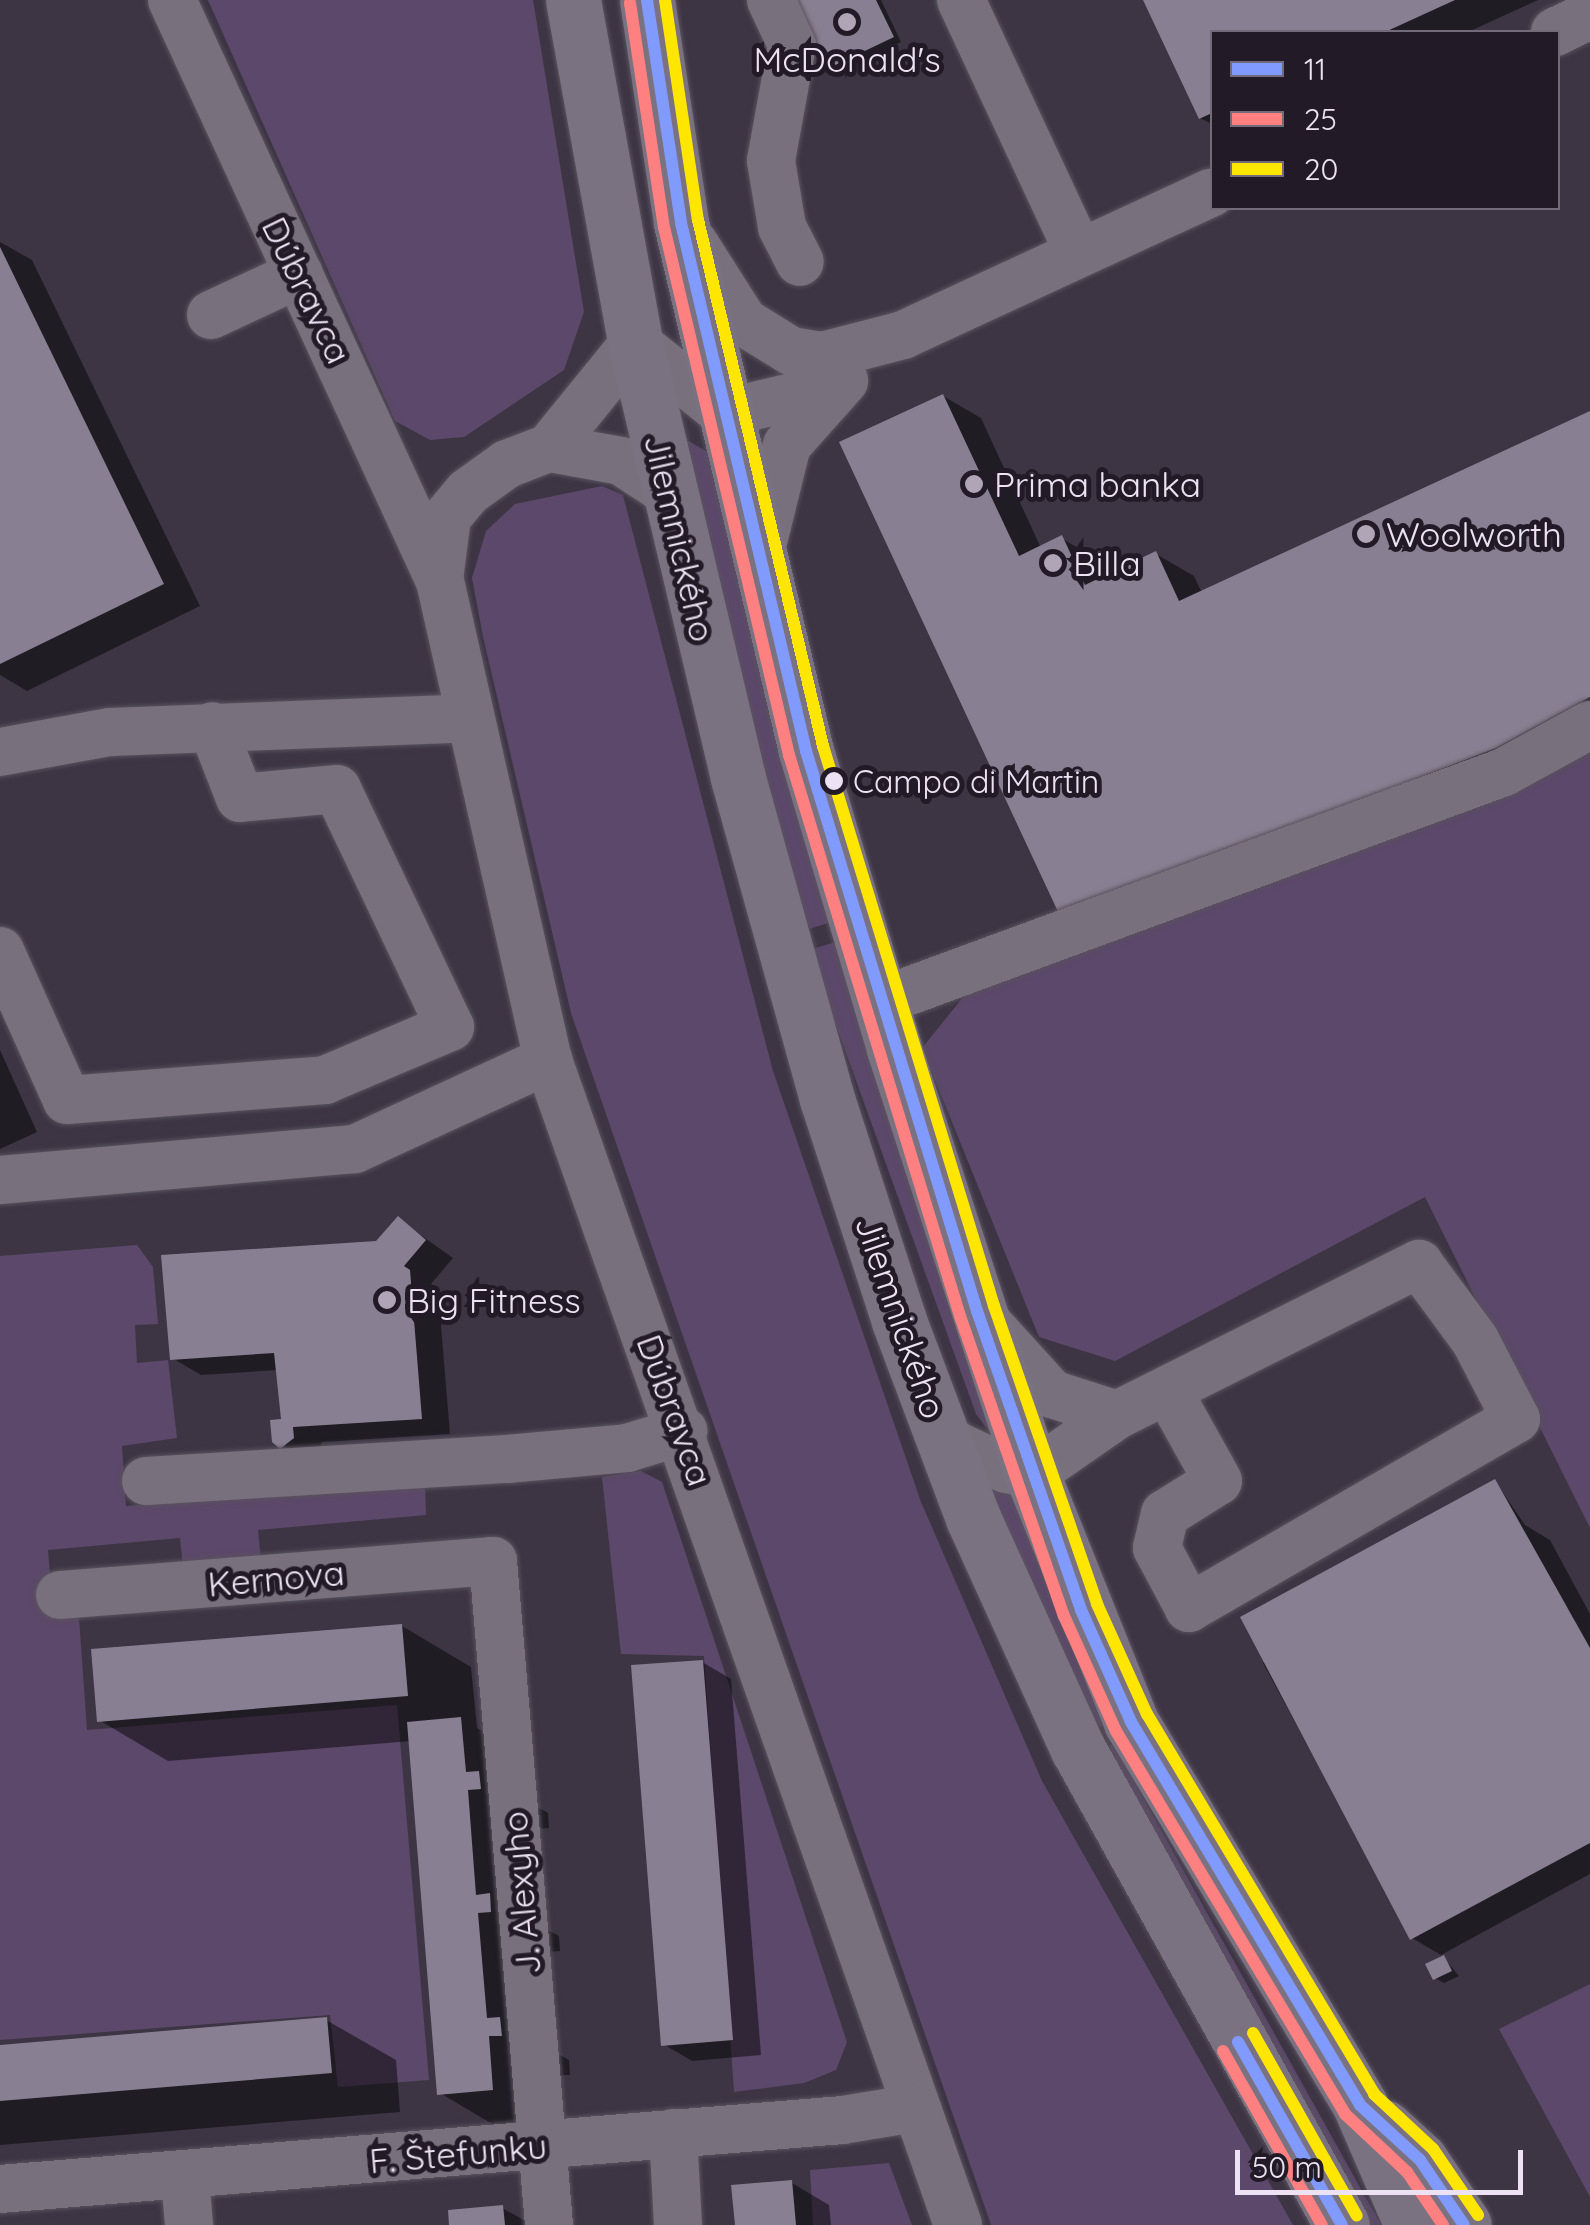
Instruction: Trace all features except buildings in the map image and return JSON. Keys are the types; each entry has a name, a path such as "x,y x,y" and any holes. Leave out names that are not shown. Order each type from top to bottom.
{"main road":[{"name":"Jilemnického","path":"573,0 635,342 668,492 828,1099 943,1439 1078,1749 1342,2225"},
{"name":"Jilemnického","path":"647,0 681,223 758,562 879,1002 1032,1474 1132,1722 1360,2105 1412,2225"},
{"path":"1360,2105 1420,2160 1464,2225"}],"street":[{"name":"Dúbravca","path":"172,0 440,581"},
{"path":"771,0 792,45 772,161 782,226 800,262"},
{"path":"960,0 1079,254"},
{"path":"1558,30 1590,15"},
{"name":"Jilemnického","path":"681,223 744,322 790,351 822,356 903,335 1210,193"},
{"path":"211,315 299,274"},
{"name":"Jilemnického","path":"758,562 787,445 835,387 903,335"},
{"name":"Dúbravca","path":"635,342 549,448 507,464 468,492 448,517 439,547 440,581 548,1060 683,1430 958,2225"},
{"name":"Jilemnického","path":"635,342 724,413 835,387"},
{"path":"549,448 621,461 668,492"},
{"path":"0,752 110,732 470,718"},
{"path":"879,1002 1504,772 1590,725"},
{"path":"0,951 67,1100 325,1080 450,1027 337,789 240,798 212,726"},
{"path":"0,1180 356,1149 548,1060"},
{"path":"943,1439 1032,1474 1118,1414 1420,1264 1475,1340 1516,1419 1189,1608 1157,1548 1165,1514 1218,1481 1168,1391"},
{"path":"977,1311 1052,1394 1118,1414"},
{"path":"146,1482 627,1448 683,1430"},
{"name":"Kernova","path":"60,1595 493,1561"},
{"name":"J. Alexyho","path":"493,1561 549,2225"},
{"name":"F. Štefunku","path":"0,2189 184,2178 842,2120 916,2108"},
{"path":"672,2133 678,2225"},
{"path":"1306,2163 1310,2225"},
{"path":"184,2178 189,2225"}],"shaded area":[{"path":"208,0 533,0 584,312 564,370 464,437 430,440 395,421"},
{"path":"685,439 713,455 832,922 802,931"},
{"path":"602,486 623,495 773,1071 921,1502 1042,1781 1293,2225 991,2225 571,1013 483,637 472,578 486,531 515,504"},
{"path":"1590,748 1590,1528 1425,1197 1115,1361 1039,1337 922,1048 968,991"},
{"path":"839,941 996,1440 976,1414 809,950"},
{"path":"137,1245 153,1267 158,1324 135,1325 137,1363 168,1360 177,1438 122,1446 126,1506 425,1483 426,1515 258,1530 261,1561 183,1567 180,1538 48,1550 54,1620 78,1604 87,1730 397,1705 429,2080 338,2087 330,2015 0,2040 0,1256"},
{"path":"641,1471 662,1482 847,2042 836,2070 804,2083 734,2092 704,1656 621,1654 602,1477"},
{"path":"982,1473 1011,1488 1104,1725 1097,1729"},
{"path":"1113,1744 1381,2225 1368,2225 1107,1747"},
{"path":"1590,1984 1590,2197 1499,2029"},
{"path":"889,2163 912,2225 813,2225 810,2170"}],"transit line":[{"name":"11","path":"647,0 681,223 806,751 977,1311 1081,1610 1131,1722 1360,2105 1420,2160 1464,2225"},
{"name":"20","path":"665,0 698,220 823,746 994,1306 1097,1604 1147,1714 1374,2094 1433,2149 1478,2215"},
{"name":"25","path":"630,3 664,227 789,755 960,1316 1064,1616 1116,1731 1345,2114 1407,2172 1443,2225"},
{"name":"20","path":"1253,2033 1357,2216"},
{"name":"11","path":"1238,2042 1342,2225"},
{"name":"25","path":"1223,2051 1322,2225"}],"place":[{"name":"McDonald's","path":"847,22"},
{"name":"Prima banka","path":"974,484"},
{"name":"Woolworth","path":"1366,534"},
{"name":"Billa","path":"1053,563"},
{"name":"Campo di Martin","path":"834,781"},
{"name":"Big Fitness","path":"387,1300"}]}
